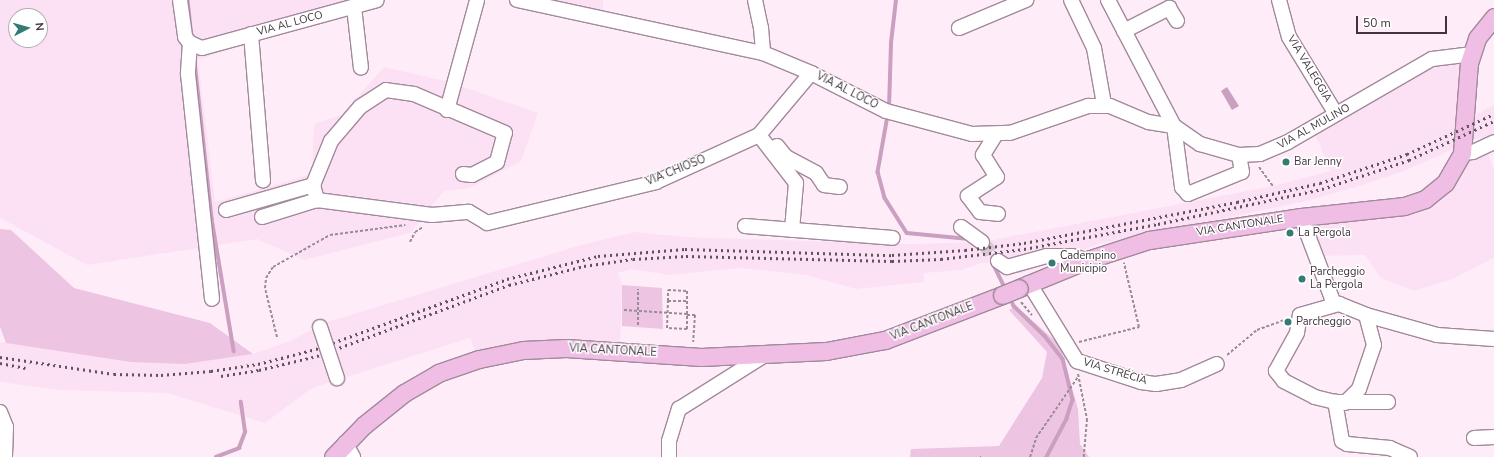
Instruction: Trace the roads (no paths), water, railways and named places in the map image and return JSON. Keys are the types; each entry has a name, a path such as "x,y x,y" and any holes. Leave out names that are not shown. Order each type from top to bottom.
{"main road":[{"name":"VIA CANTONALE","path":"333,457 349,450 404,393 438,373 479,359 523,350 566,348 701,357 763,356 826,351 885,340 1002,295 1087,260 1120,248 1149,240 1301,217 1418,202 1438,191 1445,183 1462,153 1465,105 1471,54 1481,32 1494,17"}],"street":[{"path":"180,0 183,31 196,45 188,74 212,299"},
{"name":"VIA AL LOCO","path":"196,45 251,34 376,0"},
{"path":"447,110 477,0"},
{"name":"VIA AL LOCO","path":"517,0 763,53 811,73 889,112 972,134 996,134 1010,132 1088,106 1104,104"},
{"path":"755,0 762,28 763,53"},
{"path":"959,28 1026,0"},
{"path":"1071,0 1094,48 1104,104 1148,122 1174,126 1180,178 1185,193 1193,193 1242,172 1239,155"},
{"name":"VIA AL MULINO","path":"1108,0 1174,126 1200,144 1239,155 1255,154 1288,142 1432,59 1471,54"},
{"name":"VIA VALEGGIA","path":"1279,0 1289,37 1336,114"},
{"path":"354,7 361,68"},
{"path":"1124,31 1169,8 1177,21"},
{"path":"251,34 264,181"},
{"name":"VIA CHIOSO","path":"317,200 432,215 469,212 486,223 656,182 761,132 811,73"},
{"path":"262,217 317,200 313,185 331,140 360,107 386,90 414,94 447,110 504,133 497,162 472,175 463,174"},
{"path":"761,132 786,156 816,173 824,185 840,187"},
{"path":"761,132 796,183 792,230"},
{"path":"996,134 983,155 997,177 968,196 980,212 998,214"},
{"path":"1462,153 1473,152 1494,142"},
{"path":"226,210 313,185"},
{"path":"1301,217 1334,304"},
{"path":"745,226 893,238"},
{"path":"961,227 982,242"},
{"path":"998,262 1007,267 1055,256 1072,256 1087,260"},
{"name":"VIA STRÉCIA","path":"1024,286 1077,361 1141,382 1156,384 1181,380 1216,364"},
{"path":"1388,402 1340,403 1315,397 1284,381 1276,371 1297,333 1300,315 1334,304 1366,316 1437,335 1494,339"},
{"path":"1340,403 1360,389 1374,345 1366,316"},
{"path":"320,327 337,378"},
{"path":"669,457 669,440 679,409 763,356"},
{"path":"1340,403 1342,441 1348,444 1390,448 1410,457"},
{"path":"0,412 6,427 5,457"},
{"path":"1474,438 1494,437"}],"waterway":[{"path":"188,0 192,38"},
{"path":"889,108 891,43 896,0"},
{"path":"195,62 212,219 234,351"},
{"path":"888,116 878,172 885,198 907,233 969,239"},
{"path":"994,265 1005,288"},
{"path":"1010,297 1014,306 1045,336 1063,359 1073,400 1067,419 1047,457"},
{"path":"216,457 239,448 245,432 241,402"}],"tunnel":[{"path":"982,242 998,261"}],"railway":[{"path":"0,357 114,374 161,375 211,371 258,364 316,349 507,279 598,256 685,249 892,255 965,250 1024,243 1237,202 1320,183 1407,154 1494,114"},
{"path":"221,376 259,370 317,356 509,285 584,266 633,259 686,256 892,261 941,259 1024,249 1158,224 1322,189 1409,160 1494,121"},
{"path":"0,363 26,368"}],"place":[{"name":"Bar Jenny","path":"1286,162"},
{"name":"La Pergola","path":"1290,233"},
{"name":"Cadempino Municipio","path":"1052,263"},
{"name":"Parcheggio La Pergola","path":"1302,279"},
{"name":"Parcheggio","path":"1288,322"}]}
